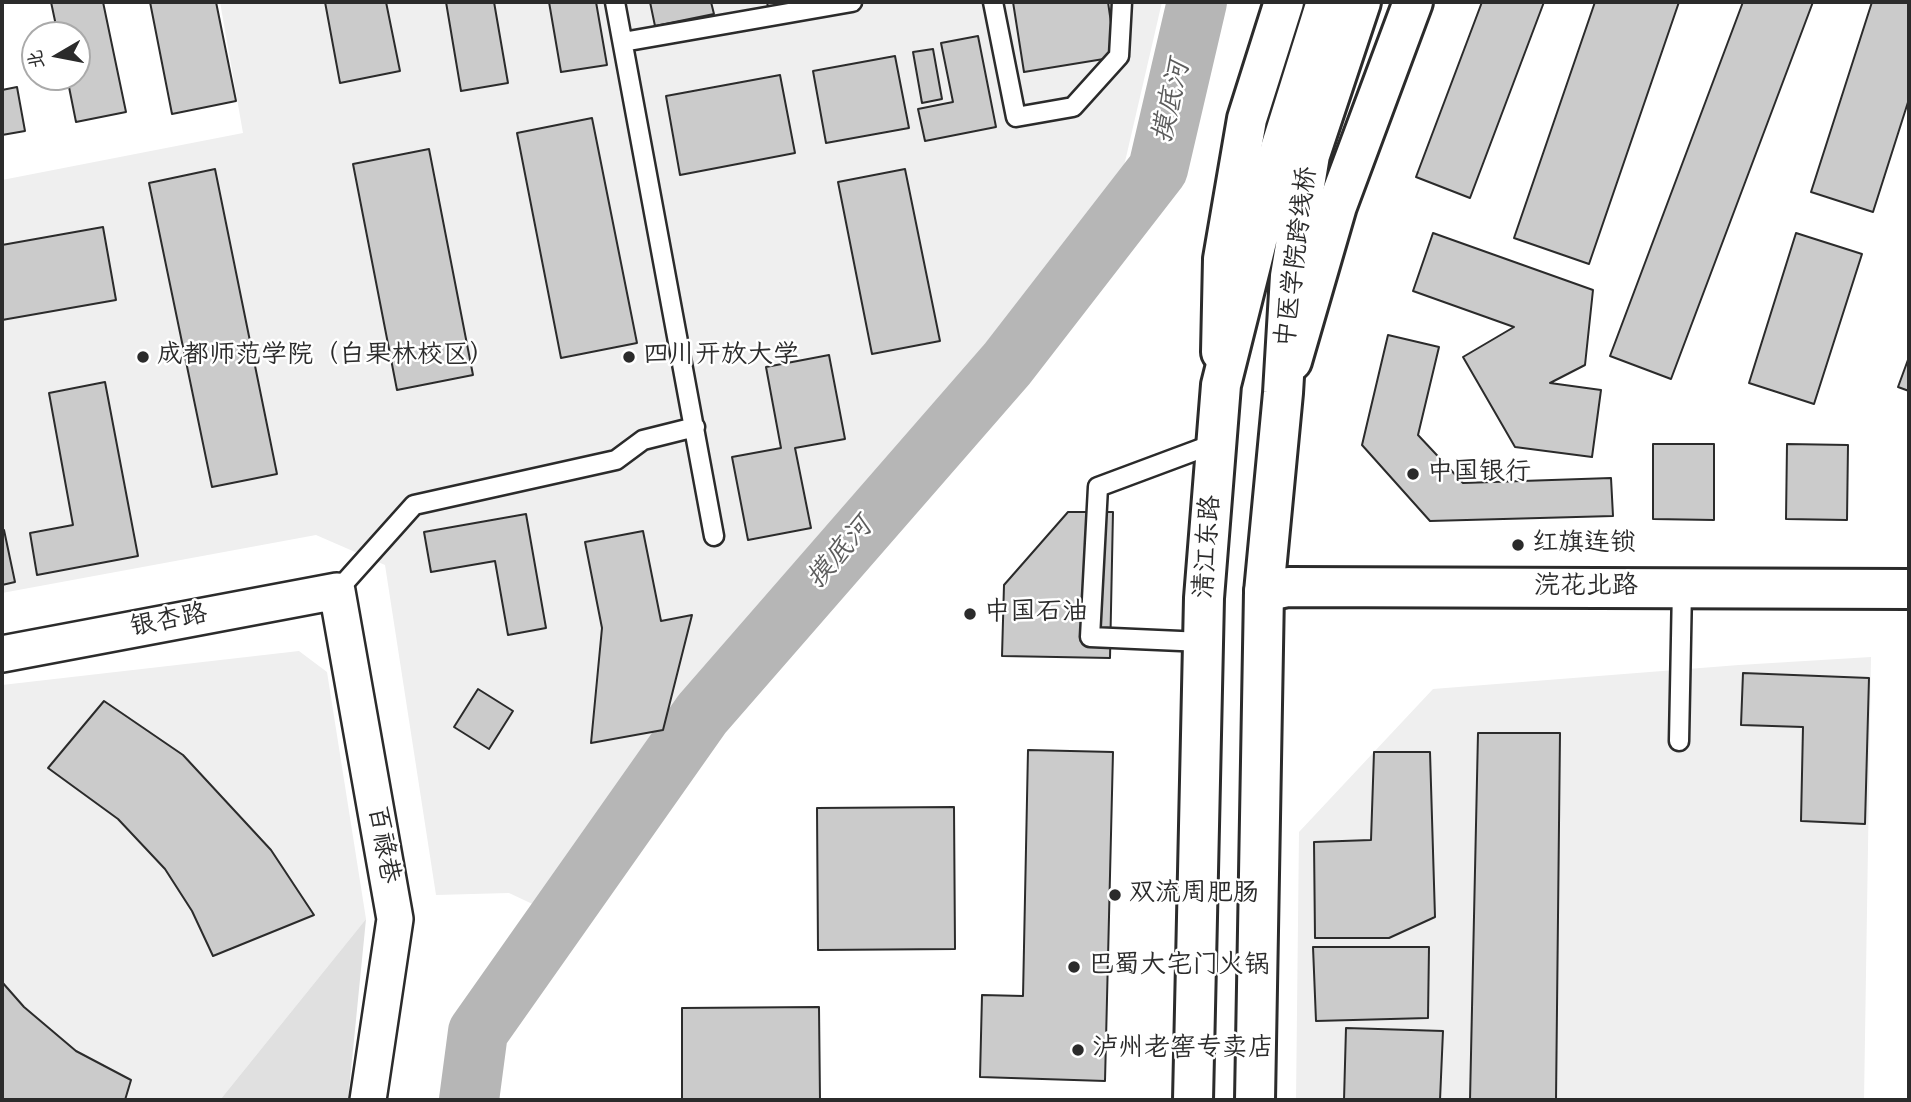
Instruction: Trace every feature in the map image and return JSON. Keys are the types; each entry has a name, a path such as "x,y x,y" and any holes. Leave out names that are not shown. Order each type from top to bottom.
{"main road":[{"name":"清江东路","path":"1193,1100 1204,598 1221,385 1225,246 1248,119 1284,2"},
{"name":"中医学院跨线桥","path":"1221,385 1295,152 1326,2"},
{"name":"中医学院跨线桥","path":"1283,393 1295,152 1361,2"},
{"path":"1255,1100 1264,592 1283,393 1337,206 1413,2"},
{"name":"浣花北路","path":"1264,592 1288,587 1909,589"}],"street":[{"name":"银杏路","path":"2,654 337,591"},
{"name":"百禄巷","path":"337,591 394,919 368,1100"}],"lane":[{"path":"615,2 714,536"},
{"path":"623,42 852,2"},
{"path":"993,2 1016,117 1073,107 1119,56 1122,2"},
{"path":"337,591 414,506 616,460 643,440 695,427"},
{"path":"1203,642 1090,637 1098,487 1216,443"},
{"path":"1679,741 1682,588"}],"shaded area":[{"name":"四川开放大学","path":"220,2 1162,2 1121,179 700,690 541,908 509,893 436,895 385,565 316,535 2,593 2,180 243,133"},
{"path":"299,651 327,672 366,919 220,1100 2,1100 2,685"},
{"path":"1871,657 1864,1100 1296,1100 1299,832 1433,689"},
{"path":"366,919 348,1100 220,1100"}],"building":[{"path":"51,2 103,2 126,112 76,122 70,91 91,91 91,21 55,21"},
{"path":"150,2 216,2 236,101 172,114"},
{"path":"325,2 386,2 400,71 340,83"},
{"path":"446,2 494,2 508,83 461,91"},
{"path":"549,2 596,2 607,65 561,72"},
{"path":"650,2 711,2 714,14 655,26"},
{"path":"767,2 798,2 768,7"},
{"path":"1013,2 1108,2 1116,57 1024,72"},
{"path":"1482,2 1544,2 1470,198 1416,177"},
{"path":"1595,2 1679,2 1589,264 1514,238"},
{"path":"1743,2 1813,2 1671,379 1610,356"},
{"path":"1872,2 1909,2 1909,99 1873,212 1811,192"},
{"path":"978,36 996,127 925,141 918,109 953,102 941,43"},
{"path":"933,49 942,99 922,103 913,52"},
{"path":"895,56 909,128 826,143 813,71"},
{"path":"780,75 795,153 680,175 666,96"},
{"path":"17,87 25,131 2,135 2,90"},
{"path":"592,118 637,343 561,358 517,133"},
{"path":"429,149 473,375 397,390 353,164"},
{"path":"215,169 277,474 212,487 149,183"},
{"path":"905,169 940,341 872,354 838,182"},
{"path":"103,227 116,300 2,320 2,245"},
{"path":"1433,233 1593,290 1585,365 1550,383 1601,390 1592,457 1515,447 1463,357 1514,327 1413,291"},
{"path":"1796,233 1862,254 1814,404 1749,383"},
{"path":"1388,335 1439,347 1418,435 1463,483 1611,478 1613,516 1430,521 1362,445"},
{"path":"829,355 845,439 795,448 811,528 748,540 732,457 781,448 766,367"},
{"path":"1909,357 1909,391 1898,387"},
{"path":"105,382 138,556 37,575 30,533 73,525 49,393"},
{"path":"1653,444 1714,444 1714,520 1653,519"},
{"path":"1787,444 1848,445 1847,520 1786,519"},
{"path":"1068,512 1113,512 1110,658 1002,656 1004,585"},
{"path":"526,514 546,628 508,635 495,561 431,572 424,532"},
{"path":"4,530 15,582 2,585 2,531"},
{"path":"643,531 661,621 692,615 663,730 591,743 602,628 585,542"},
{"path":"1743,673 1869,678 1865,824 1801,821 1803,727 1741,725"},
{"path":"478,689 513,711 489,749 454,727"},
{"path":"104,701 183,755 271,850 314,915 213,956 192,911 165,869 118,819 48,768"},
{"path":"1478,733 1560,733 1556,1100 1470,1100"},
{"path":"1028,750 1113,752 1105,1081 980,1077 982,995 1023,996"},
{"path":"1374,752 1430,752 1435,917 1389,938 1315,938 1314,842 1371,840"},
{"path":"954,807 955,949 818,950 817,808"},
{"path":"1313,947 1429,947 1428,1018 1316,1021"},
{"path":"2,982 24,1007 76,1051 131,1080 125,1100 2,1100"},
{"path":"819,1007 820,1100 682,1100 682,1008"},
{"path":"1346,1028 1443,1031 1440,1100 1344,1100"}],"waterway":[{"name":"摸底河","path":"469,1100 478,1032 702,714 1007,364 1158,169 1197,2"}],"place":[{"name":"成都师范学院（白果林校区）","path":"143,357"},
{"name":"四川开放大学","path":"629,357"},
{"name":"中国银行","path":"1413,474"},
{"name":"红旗连锁","path":"1518,545"},
{"name":"中国石油","path":"970,614"},
{"name":"双流周肥肠","path":"1115,895"},
{"name":"巴蜀大宅门火锅","path":"1074,967"},
{"name":"泸州老窖专卖店","path":"1078,1050"}]}
